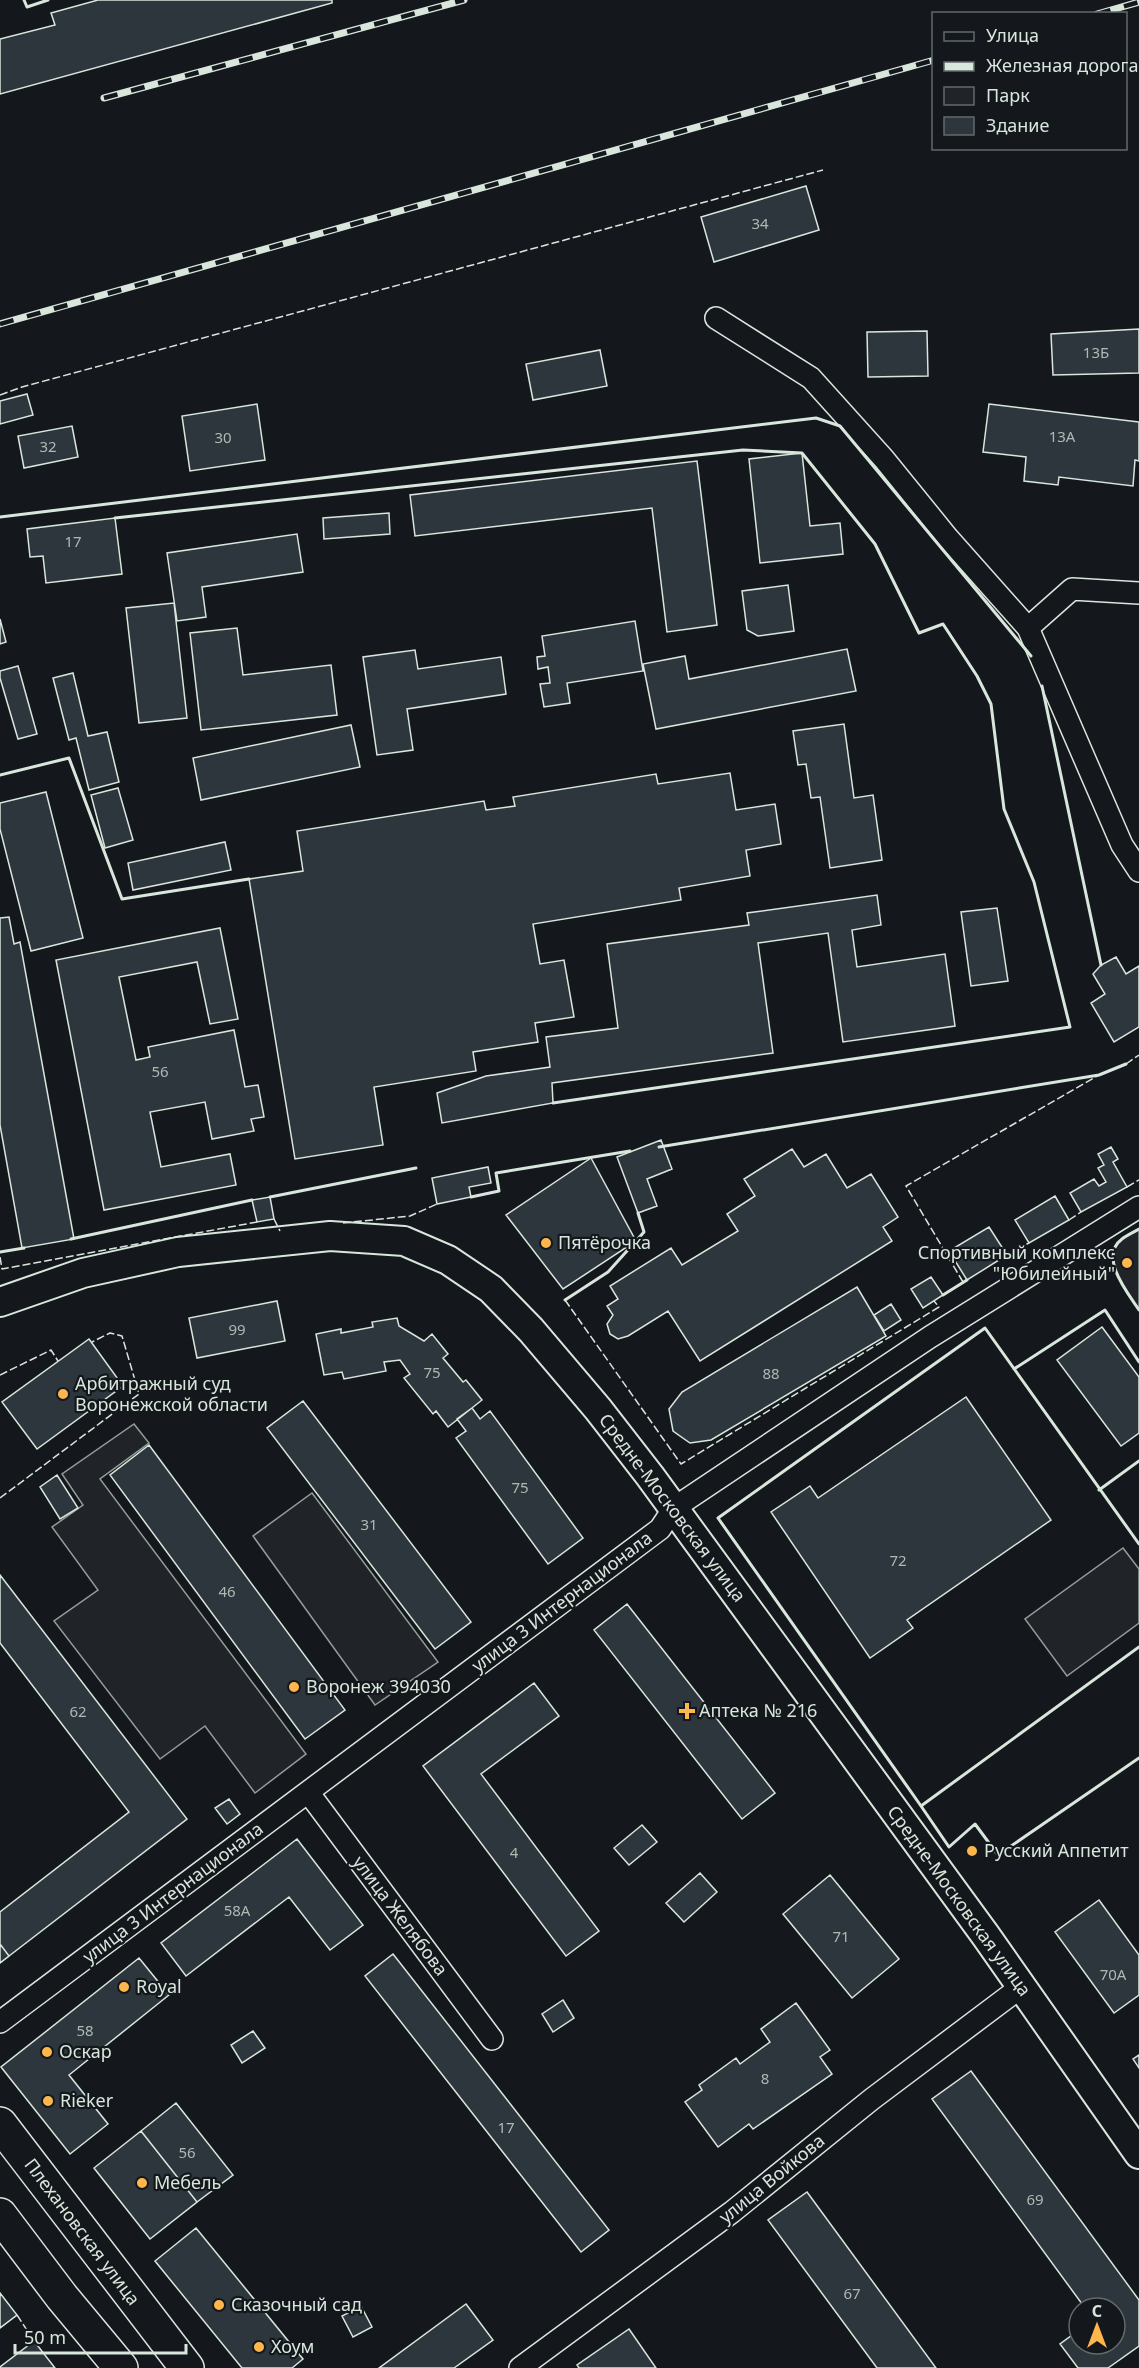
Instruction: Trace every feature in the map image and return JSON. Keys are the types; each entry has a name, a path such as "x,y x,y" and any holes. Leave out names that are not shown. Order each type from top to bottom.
{"main road":[{"name":"Плехановская улица","path":"0,2124 187,2368"},
{"path":"0,2215 62,2297 121,2368"}],"street":[{"path":"716,318 811,378 884,459 948,538 1028,628 1122,845 1139,871"},
{"path":"1028,628 1072,589 1139,594"},
{"name":"улица 3 Интернационала","path":"0,2022 660,1529 674,1508 930,1337 1139,1207"},
{"name":"Средне-Московская улица","path":"0,1302 83,1273 178,1252 330,1236 404,1241 448,1260 491,1289 531,1330 598,1409 674,1508 958,1898 1139,2154"},
{"name":"улица Желябова","path":"308,1792 492,2039"},
{"name":"улица Войкова","path":"520,2368 732,2212 872,2099 1021,1987"}],"green space":[{"name":"Спортивный комплекс \"Юбилейный\"","path":"1139,1229 1139,1310 1117,1275 1113,1255 1115,1247 1122,1239"},
{"path":"134,1424 149,1443 100,1479 306,1754 255,1793 205,1726 160,1759 54,1621 98,1590 52,1527 83,1505 62,1474"},
{"path":"312,1493 438,1662 375,1705 253,1536"},
{"path":"1123,1548 1139,1569 1139,1623 1067,1676 1025,1619"}],"building":[{"path":"98,0 332,0 332,3 0,94 0,39 55,25 51,13"},
{"path":"806,186 819,230 714,262 701,217"},
{"path":"1139,329 1139,373 1053,375 1051,334"},
{"path":"927,331 928,376 868,377 867,332"},
{"path":"600,350 607,386 533,400 526,364"},
{"path":"27,394 33,415 0,424 0,401"},
{"path":"257,404 265,460 190,471 182,416"},
{"path":"989,404 1139,422 1139,461 1135,460 1133,486 1059,477 1058,485 1024,481 1026,457 983,452"},
{"path":"72,426 78,457 24,468 18,436"},
{"path":"802,453 810,526 840,523 843,554 760,563 749,459"},
{"path":"697,461 717,625 667,632 652,508 415,536 410,495"},
{"path":"389,513 390,534 324,539 323,518"},
{"path":"115,518 122,574 46,583 43,556 30,557 27,529"},
{"path":"297,534 303,572 202,587 206,617 177,621 167,553"},
{"path":"788,585 794,631 758,636 747,630 742,591"},
{"path":"174,603 187,718 139,723 126,608"},
{"path":"0,619 6,642 0,644"},
{"path":"635,621 643,671 567,683 570,703 544,707 540,684 550,683 548,667 538,669 537,657 545,656 542,636"},
{"path":"237,628 243,675 331,665 337,715 201,730 190,633"},
{"path":"847,649 856,691 656,729 643,664 685,656 689,679"},
{"path":"415,650 418,669 501,657 506,694 407,709 413,750 377,755 363,657"},
{"path":"18,666 37,734 18,739 0,671"},
{"path":"73,673 88,736 107,732 119,782 89,790 76,738 69,740 53,678"},
{"path":"844,724 854,798 873,795 882,860 830,868 820,797 811,798 806,764 798,765 793,731"},
{"path":"351,725 360,767 201,800 193,758"},
{"path":"730,773 736,810 775,804 781,844 746,850 750,876 679,888 681,900 533,924 540,964 564,960 574,1017 535,1023 538,1042 473,1052 476,1071 374,1087 383,1145 295,1159 249,879 303,871 297,831 484,801 486,810 515,806 513,797 656,774 658,784"},
{"path":"118,788 133,840 105,848 91,795"},
{"path":"46,792 83,938 31,951 0,829 0,803"},
{"path":"225,842 231,870 133,890 128,863"},
{"path":"877,895 881,925 852,930 857,967 945,954 955,1026 843,1042 828,933 758,943 773,1053 552,1083 553,1103 442,1123 437,1093 486,1076 550,1067 546,1037 618,1028 607,944 749,925 747,913"},
{"path":"997,908 1008,981 971,986 961,912"},
{"path":"9,917 14,944 20,942 74,1239 22,1248 0,1125 0,918"},
{"path":"220,928 238,1019 210,1024 197,962 119,977 136,1060 150,1057 148,1047 234,1030 245,1087 258,1085 264,1117 251,1119 254,1131 212,1139 205,1102 150,1112 161,1167 230,1154 236,1185 104,1210 56,960"},
{"path":"1116,957 1126,974 1139,966 1139,1027 1114,1042 1091,1003 1105,994 1093,974 1101,965"},
{"path":"661,1140 672,1169 647,1179 657,1206 638,1213 617,1157"},
{"path":"1111,1147 1118,1159 1113,1162 1127,1187 1081,1212 1070,1193 1094,1179 1099,1186 1106,1182 1098,1168 1104,1165 1098,1154"},
{"path":"792,1149 804,1167 826,1154 847,1188 871,1174 898,1217 883,1227 892,1241 700,1361 668,1311 628,1336 618,1339 610,1334 607,1324 613,1315 607,1306 618,1299 610,1286 671,1248 682,1265 738,1231 727,1214 755,1196 744,1179"},
{"path":"591,1158 636,1241 563,1289 506,1215"},
{"path":"488,1167 491,1183 469,1187 471,1197 437,1204 432,1178"},
{"path":"1055,1196 1069,1220 1029,1243 1015,1220"},
{"path":"270,1197 274,1219 257,1222 252,1200"},
{"path":"989,1227 1007,1255 967,1280 949,1251"},
{"path":"931,1277 943,1295 923,1308 911,1289"},
{"path":"857,1287 886,1336 711,1440 690,1443 673,1431 669,1409 682,1392"},
{"path":"277,1301 285,1341 197,1358 189,1318"},
{"path":"891,1304 901,1320 884,1331 874,1315"},
{"path":"397,1318 399,1326 424,1341 432,1334 448,1354 443,1358 463,1382 466,1380 482,1400 448,1427 436,1411 433,1414 404,1378 410,1374 400,1360 384,1362 386,1371 344,1379 342,1372 324,1375 316,1334 341,1329 341,1333 373,1327 372,1322"},
{"path":"1102,1327 1139,1377 1139,1433 1121,1446 1057,1360"},
{"name":"Арбитражный суд Воронежской области","path":"89,1339 123,1386 37,1449 2,1402"},
{"path":"966,1397 1051,1520 907,1620 913,1628 870,1658 771,1512 810,1486 818,1498"},
{"path":"303,1401 471,1622 435,1649 267,1428"},
{"path":"472,1408 480,1419 490,1411 583,1538 548,1564 456,1438 466,1431 457,1419"},
{"path":"149,1445 345,1710 305,1739 110,1475"},
{"path":"57,1475 78,1508 60,1519 40,1487"},
{"path":"0,1575 187,1819 9,1956 0,1944 0,1912 129,1812 0,1643"},
{"path":"627,1604 775,1793 742,1819 594,1630"},
{"path":"534,1683 559,1716 481,1774 599,1931 566,1956 423,1766"},
{"path":"229,1799 240,1814 227,1824 215,1808"},
{"path":"642,1825 657,1842 629,1865 614,1848"},
{"path":"297,1839 363,1925 330,1950 289,1897 186,1976 161,1943"},
{"path":"700,1873 717,1892 684,1922 666,1903"},
{"path":"830,1875 899,1959 852,1998 783,1914"},
{"path":"1099,1900 1139,1955 1139,1995 1114,2013 1055,1932"},
{"path":"0,1944 9,1956 0,1963"},
{"path":"393,1954 609,2230 581,2252 365,1976"},
{"path":"139,1958 169,1995 69,2075 108,2124 70,2154 1,2067"},
{"path":"563,2000 574,2018 553,2032 542,2014"},
{"path":"796,2003 830,2050 820,2057 832,2074 753,2129 749,2124 718,2147 685,2102 702,2090 699,2085 736,2058 740,2064 770,2042 761,2029"},
{"path":"253,2031 265,2048 242,2063 231,2045"},
{"path":"1139,2055 1139,2068 1133,2059"},
{"path":"971,2071 1139,2300 1139,2346 1127,2355 1127,2296 1076,2296 932,2099"},
{"path":"176,2103 233,2175 197,2202 141,2131"},
{"path":"141,2131 197,2202 150,2239 94,2168"},
{"path":"807,2192 936,2368 877,2368 768,2220"},
{"path":"196,2228 303,2359 292,2368 242,2368 155,2261"},
{"path":"0,2293 17,2315 0,2328"},
{"path":"466,2304 493,2340 454,2368 379,2368"},
{"path":"361,2306 372,2327 353,2337 342,2316"},
{"path":"629,2329 656,2368 579,2368 577,2365"},
{"path":"1067,2339 1067,2353 1060,2344"},
{"path":"34,2341 55,2368 0,2368 0,2367"},
{"path":"1069,2356 1125,2356 1108,2368 1078,2368"}],"railway":[{"path":"104,98 464,0"},
{"path":"1104,12 1139,2"},
{"path":"0,324 932,61"}],"fence":[{"path":"0,395 22,387 823,170"},
{"path":"1126,1064 1139,1055"},
{"path":"963,1282 906,1186 1099,1075"},
{"path":"1127,1187 1139,1180"},
{"path":"343,1223 410,1216 437,1204"},
{"path":"1069,1220 1081,1212"},
{"path":"274,1219 280,1231"},
{"path":"0,1257 2,1269 257,1222"},
{"path":"1007,1255 1029,1243"},
{"path":"565,1300 681,1464 939,1307 934,1301"},
{"path":"0,1498 139,1394 122,1336 110,1333 92,1342"},
{"path":"0,1375 51,1350 58,1361"},
{"path":"17,2315 34,2341"}],"wall":[{"path":"24,0 27,7 48,0"},
{"path":"0,517 816,418 840,426 1031,656"},
{"path":"115,518 743,450 802,453 875,544 919,633 943,624 977,676 991,704 1004,809 1034,882 1070,1027 553,1103"},
{"path":"1042,686 1101,965"},
{"path":"0,775 69,758 122,899 249,879"},
{"path":"659,1147 1099,1075 1126,1064"},
{"path":"471,1197 499,1191 496,1173 630,1151"},
{"path":"270,1197 416,1168"},
{"path":"71,1239 252,1200"},
{"path":"565,1300 608,1272 644,1232 638,1213"},
{"path":"1139,1229 1122,1239 1115,1247 1113,1255 1117,1275 1139,1310"},
{"path":"0,1252 24,1248"},
{"path":"943,1295 967,1280"},
{"path":"1014,1369 1105,1310 1139,1362"},
{"path":"1139,1544 985,1328 718,1518 921,1806 1139,1647"},
{"path":"1099,1490 1139,1461"},
{"path":"921,1806 949,1847 975,1824 998,1855 1139,1758"}],"place":[{"name":"Пятёрочка","path":"546,1243"},
{"name":"Спортивный комплекс \"Юбилейный\"","path":"1127,1263"},
{"name":"Арбитражный суд Воронежской области","path":"63,1394"},
{"name":"Воронеж 394030","path":"294,1687"},
{"name":"Аптека № 216","path":"687,1711"},
{"name":"Русский Аппетит","path":"972,1851"},
{"name":"Royal","path":"124,1987"},
{"name":"Оскар","path":"47,2052"},
{"name":"Rieker","path":"48,2101"},
{"name":"Мебель","path":"142,2183"},
{"name":"Сказочный сад","path":"219,2305"},
{"name":"Хоум","path":"259,2347"}]}
